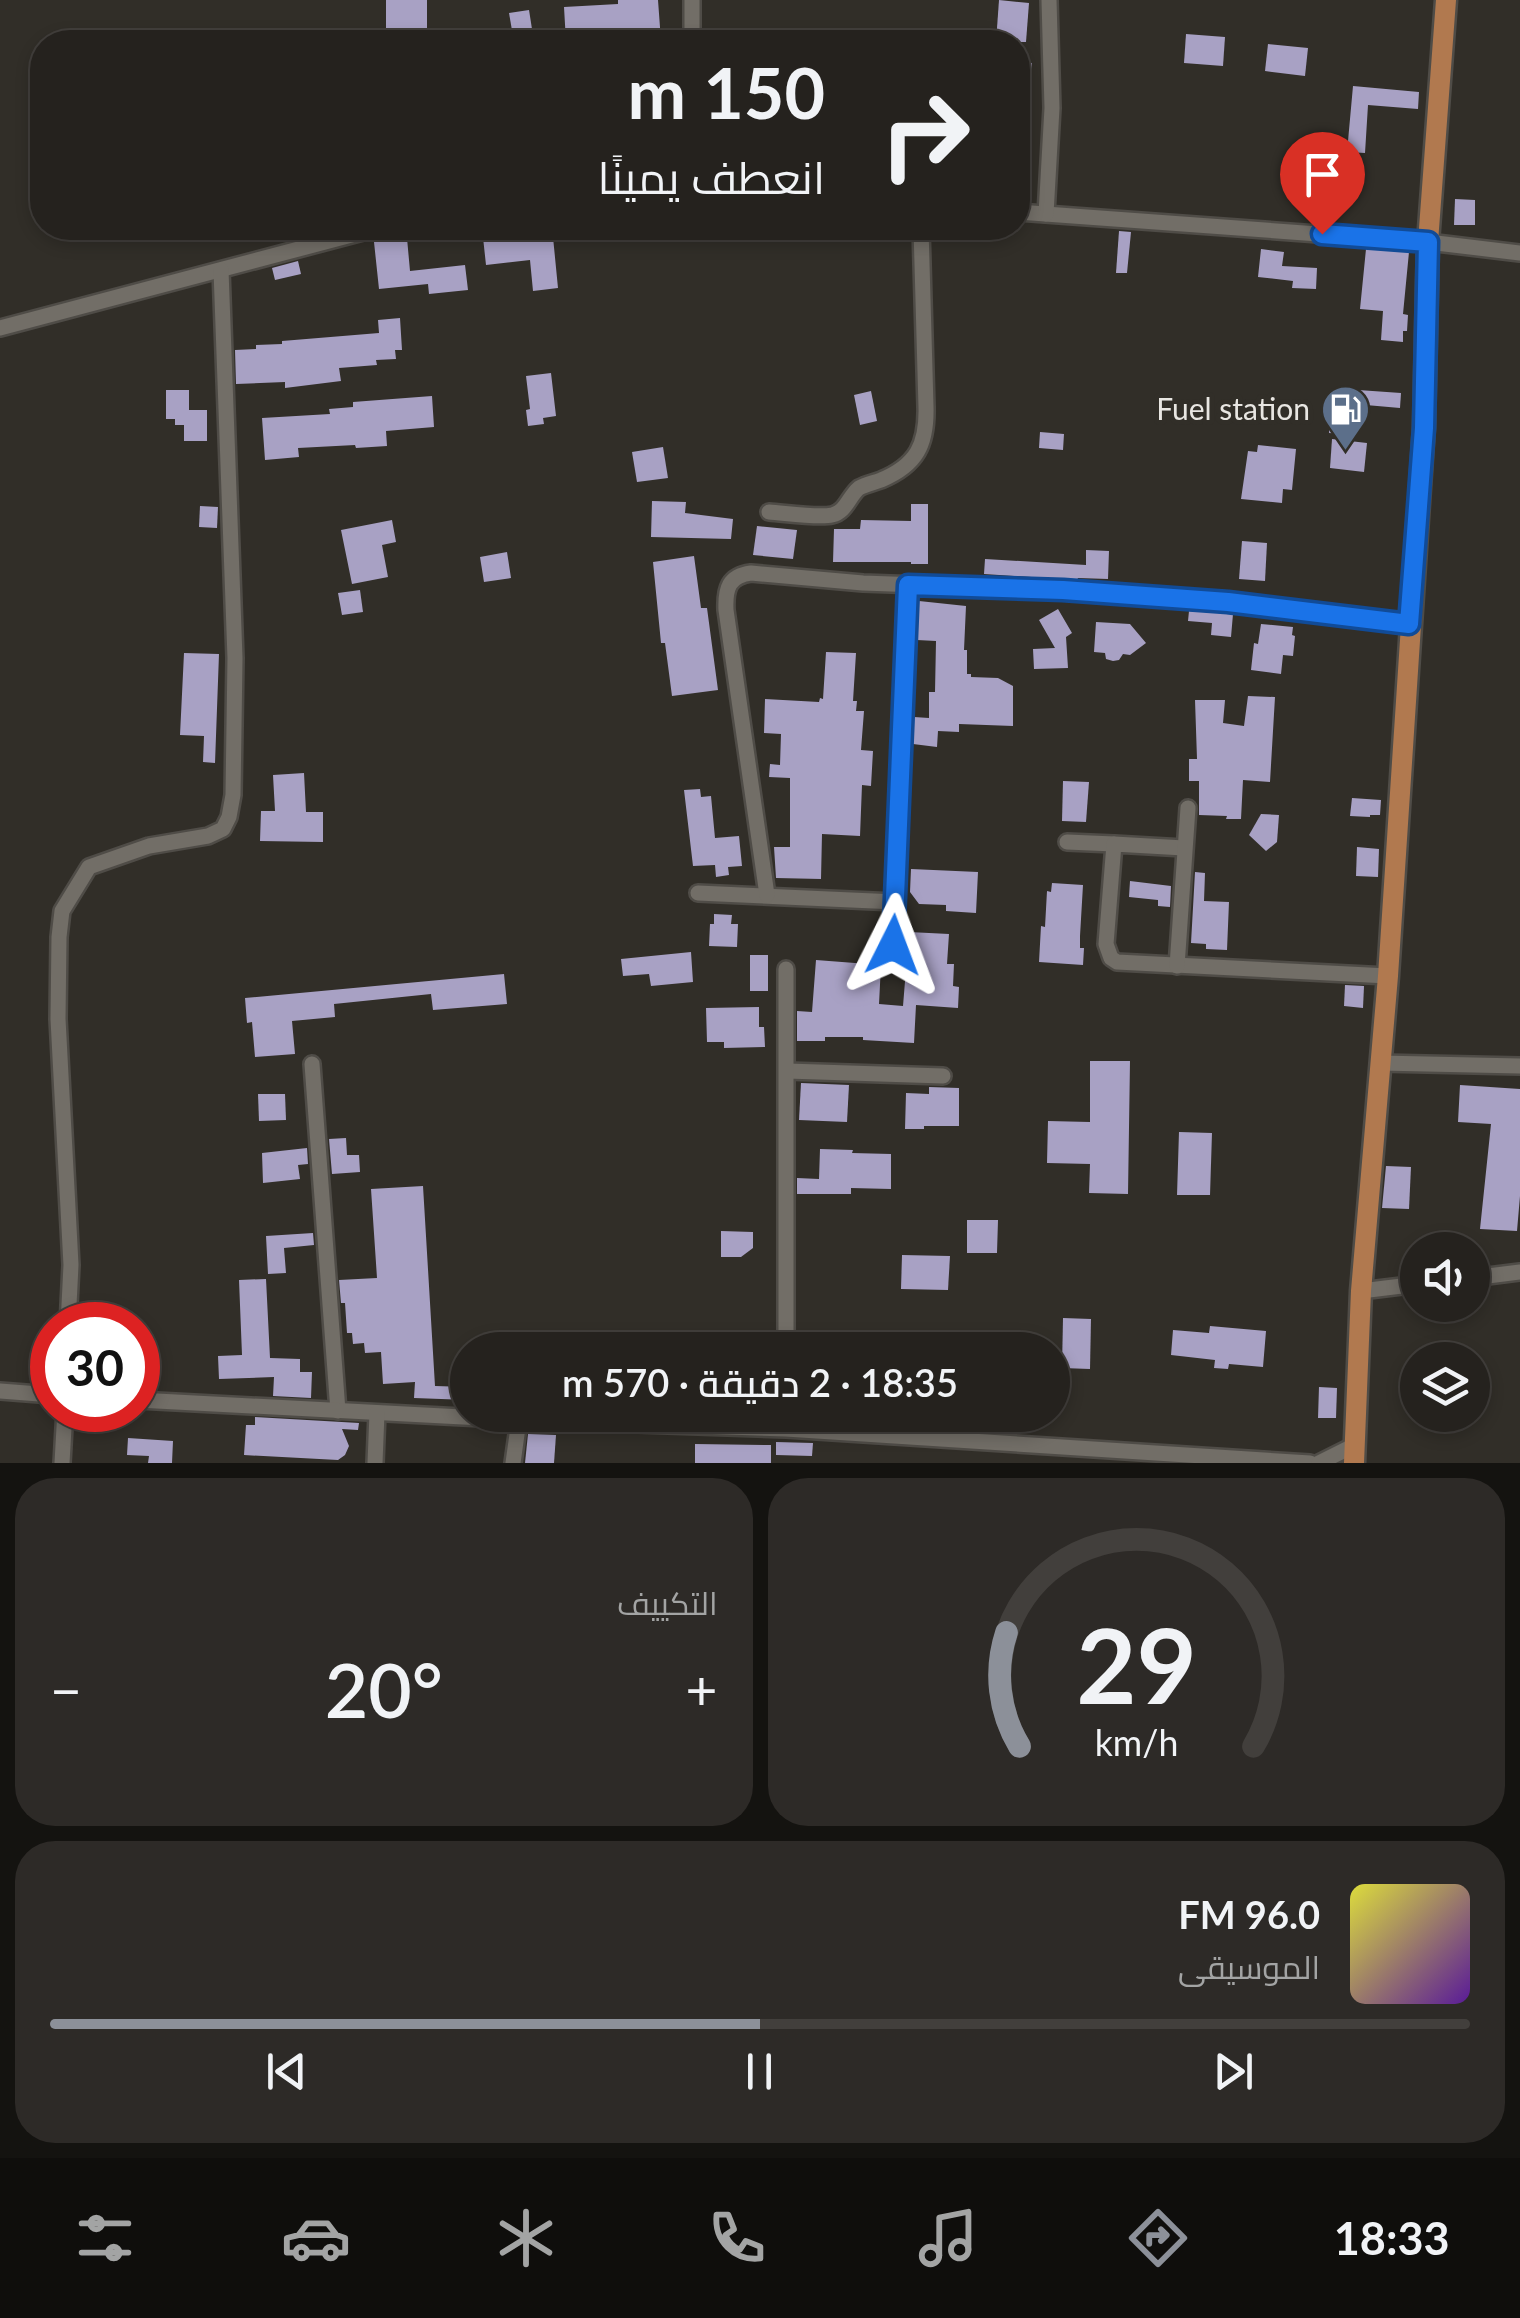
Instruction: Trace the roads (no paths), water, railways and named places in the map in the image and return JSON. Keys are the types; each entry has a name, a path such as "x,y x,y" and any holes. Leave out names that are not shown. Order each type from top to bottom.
{"main road":[{"path":"1355,1454 1361,1291 1388,976 1424,428 1428,242 1446,0"}],"street":[{"path":"692,0 692,30"},
{"path":"1046,214 1052,108 1049,0"},
{"path":"1030,213 1428,242 1520,253"},
{"path":"0,328 333,240"},
{"path":"769,512 832,515 842,510 863,485 900,470 924,442 921,240"},
{"path":"69,1302 71,1266 58,1018 62,910 89,867 148,846 208,836 223,829 230,817 235,658 221,270"},
{"path":"768,895 726,610 727,588 740,574 1063,590 1209,601 1409,624"},
{"path":"893,945 908,585"},
{"path":"1177,966 1188,808"},
{"path":"1066,842 1184,848"},
{"path":"1114,844 1107,952 1117,962 1388,976"},
{"path":"698,894 896,902"},
{"path":"786,969 786,1332"},
{"path":"1380,1063 1520,1066"},
{"path":"312,1064 338,1411"},
{"path":"787,1071 942,1076"},
{"path":"1490,1276 1520,1272"},
{"path":"1361,1291 1400,1286"},
{"path":"0,1391 30,1393"},
{"path":"160,1401 450,1417"},
{"path":"374,1463 377,1414"},
{"path":"62,1463 64,1432"},
{"path":"513,1463 517,1432"},
{"path":"914,1432 1310,1463"},
{"path":"1319,1463 1355,1454"}],"place":[{"name":"Fuel station","path":"1345,452"}]}
